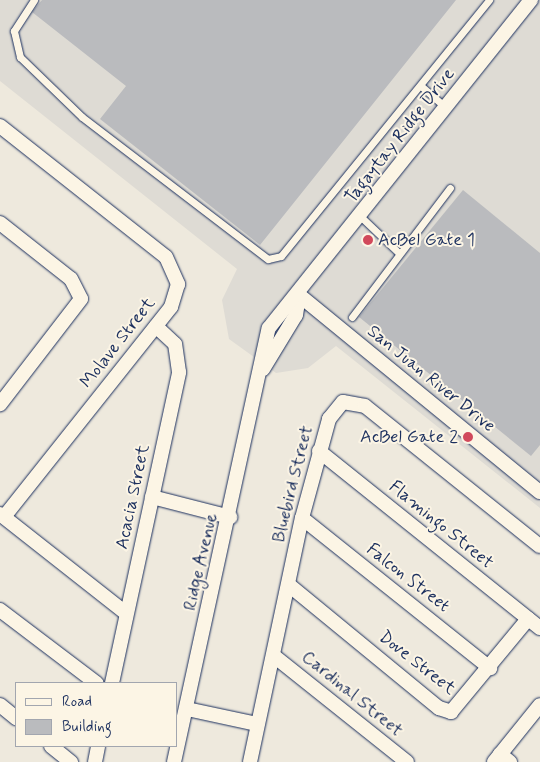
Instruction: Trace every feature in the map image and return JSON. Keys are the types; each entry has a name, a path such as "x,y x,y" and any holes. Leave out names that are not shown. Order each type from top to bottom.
{"street":[{"name":"Tagaytay Ridge Drive","path":"262,369 269,328 282,308 299,295 531,0"},
{"name":"Molave Street","path":"0,126 166,257 178,284 172,307 2,516"},
{"path":"0,224 71,279 81,299 0,404"},
{"name":"San Juan River Drive","path":"299,295 540,492"},
{"name":"Acacia Street","path":"112,682 152,497 179,355 175,344 156,326"},
{"name":"Ridge Avenue","path":"178,746 262,369"},
{"name":"Bluebird Street","path":"250,762 302,518 319,452 329,419 343,402 365,406 540,546"},
{"name":"Flamingo Street","path":"319,452 540,628"},
{"path":"152,497 230,517"},
{"path":"2,516 126,613"},
{"name":"Falcon Street","path":"302,518 490,668"},
{"name":"Dove Street","path":"289,585 445,711 456,709 528,620"},
{"path":"0,610 95,682"},
{"name":"Cardinal Street","path":"274,656 407,762"},
{"path":"0,705 15,717"},
{"path":"501,759 540,705"},
{"path":"187,709 257,724"},
{"path":"52,747 71,762"},
{"path":"95,762 98,747"},
{"name":"Ridge Avenue","path":"174,762 178,747"}],"lane":[{"path":"34,0 14,31 20,57 82,117 268,259 281,256 489,0"},
{"path":"421,86 446,108"},
{"path":"352,317 398,253 450,188"},
{"path":"360,216 398,253"}],"shaded area":[{"path":"0,0 540,0 540,508 336,346 308,368 276,373 229,339 222,300 237,269 0,81"}],"building":[{"path":"42,0 456,0 260,245 100,119 126,86 32,12"},
{"path":"463,190 540,253 540,445 531,456 359,317"}],"place":[{"name":"AcBel Gate 1","path":"368,240"},
{"name":"AcBel Gate 2","path":"468,437"}]}
